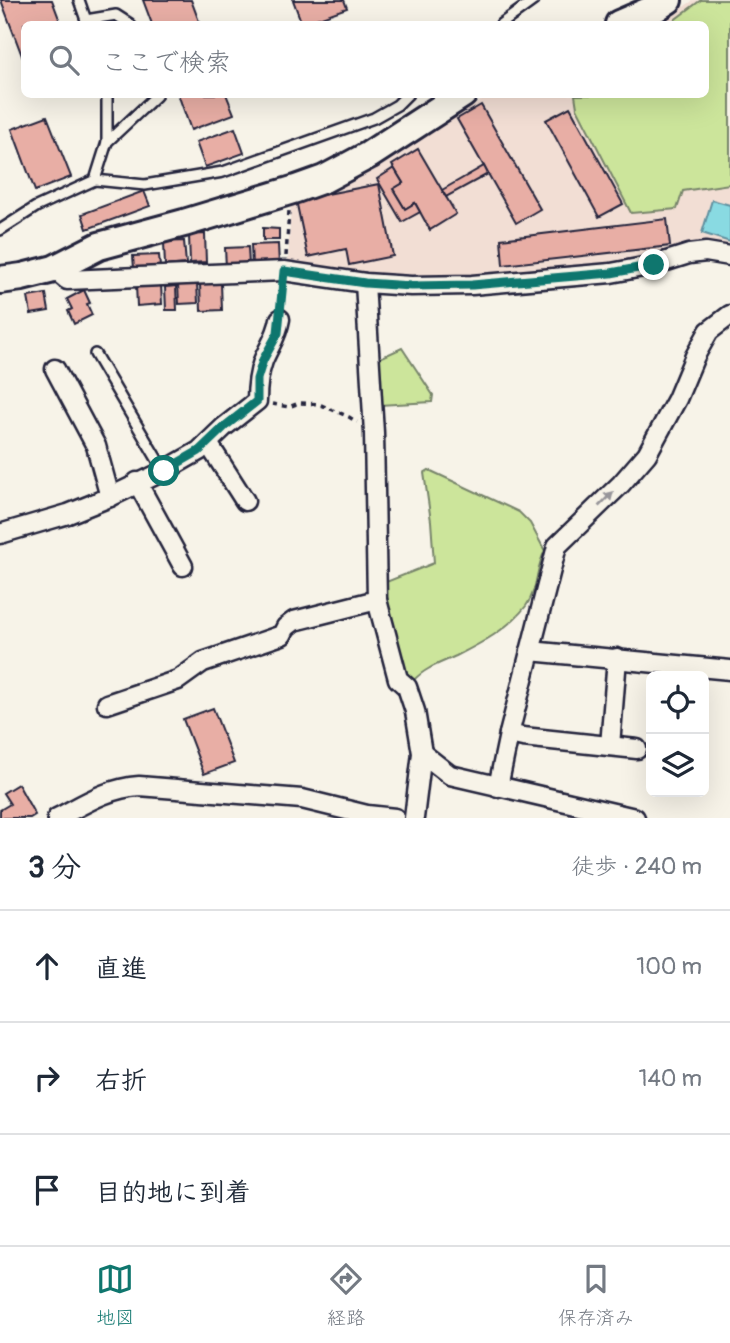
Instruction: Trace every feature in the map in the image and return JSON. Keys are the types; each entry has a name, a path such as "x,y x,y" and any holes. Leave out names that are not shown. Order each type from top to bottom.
{"street":[{"path":"627,21 668,0"},
{"path":"0,280 54,269 99,246 324,179 348,167 457,98"},
{"path":"54,269 67,280 284,271 365,283 411,286 472,285 611,273 706,252 730,256"},
{"path":"365,283 373,433 377,600 398,679 407,687 415,711 422,753 414,818"},
{"path":"498,787 557,546 648,454 709,331 730,315"},
{"path":"0,534 68,514 110,497 199,451 257,401 257,379 263,360 278,333 280,319"},
{"path":"55,369 79,430 96,446 110,497"},
{"path":"208,443 244,501"},
{"path":"137,482 183,566"},
{"path":"107,704 178,680 204,662 282,635 286,627 294,621 377,600"},
{"path":"530,651 730,670"},
{"path":"610,746 617,658"},
{"path":"509,734 637,749"},
{"path":"422,753 450,775 635,818"},
{"path":"57,818 101,795 122,787 139,786 302,799 367,816 395,818"}],"lane":[{"path":"79,0 87,21"},
{"path":"504,21 534,0"},
{"path":"91,21 116,15 125,21"},
{"path":"95,180 107,142 107,98"},
{"path":"107,142 154,98"},
{"path":"0,230 36,207 95,180 145,186 223,172 374,118 404,98"},
{"path":"95,354 164,471"}],"path":[{"path":"280,319 290,202 287,192"},
{"path":"257,401 289,407 299,403 318,404 349,417 373,433"}],"shaded area":[{"path":"694,0 730,0 730,248 721,245 695,246 625,265 491,276 373,278 288,266 291,202 345,184 375,168 485,98 709,98 709,21 662,21"}],"green space":[{"path":"701,0 730,0 730,184 683,191 677,209 631,213 577,108 575,98 709,98 709,21 673,21"},
{"path":"402,348 433,395 432,402 379,405 371,362"},
{"path":"429,470 519,512 530,523 545,551 533,592 519,614 485,641 428,669 414,680 405,678 381,584 434,563 424,473"}],"water":[{"path":"712,200 730,205 730,242 702,233"}],"building":[{"path":"1,0 52,0 60,21 21,21 21,53"},
{"path":"143,0 191,0 199,21 151,21"},
{"path":"293,0 344,0 347,8 310,21 301,21"},
{"path":"179,98 228,98 234,114 191,130"},
{"path":"481,105 540,209 516,223 457,119"},
{"path":"570,107 623,204 599,217 546,120"},
{"path":"47,116 71,177 35,191 12,129"},
{"path":"235,128 244,153 205,167 196,142"},
{"path":"418,149 456,214 430,230 415,203 405,209 393,189 403,183 392,165"},
{"path":"484,166 488,174 446,197 442,190"},
{"path":"394,168 403,183 393,189 405,209 415,203 420,212 402,222 377,179"},
{"path":"379,184 393,256 349,265 346,249 308,257 296,200"},
{"path":"144,191 150,206 87,229 82,214"},
{"path":"667,219 670,246 503,265 501,239"},
{"path":"263,228 279,229 279,240 263,240"},
{"path":"205,234 206,262 190,263 189,235"},
{"path":"184,241 186,264 165,266 164,242"},
{"path":"278,244 279,265 252,265 251,245"},
{"path":"248,247 249,266 226,267 225,248"},
{"path":"159,255 160,267 134,268 133,256"},
{"path":"197,283 198,303 179,304 178,284"},
{"path":"200,283 221,283 222,310 201,311"},
{"path":"161,284 162,304 137,306 136,285"},
{"path":"176,286 177,310 166,310 165,287"},
{"path":"84,290 92,315 74,324 68,311 72,309 67,299"},
{"path":"46,294 49,311 31,314 28,297"},
{"path":"213,708 234,763 204,774 183,719"},
{"path":"18,784 35,815 30,818 0,818 0,810 10,804 3,793"}],"route":[{"path":"164,471 199,451 257,401 257,379 263,360 278,333 284,271 365,283 411,286 472,285 611,273 654,265"}]}
